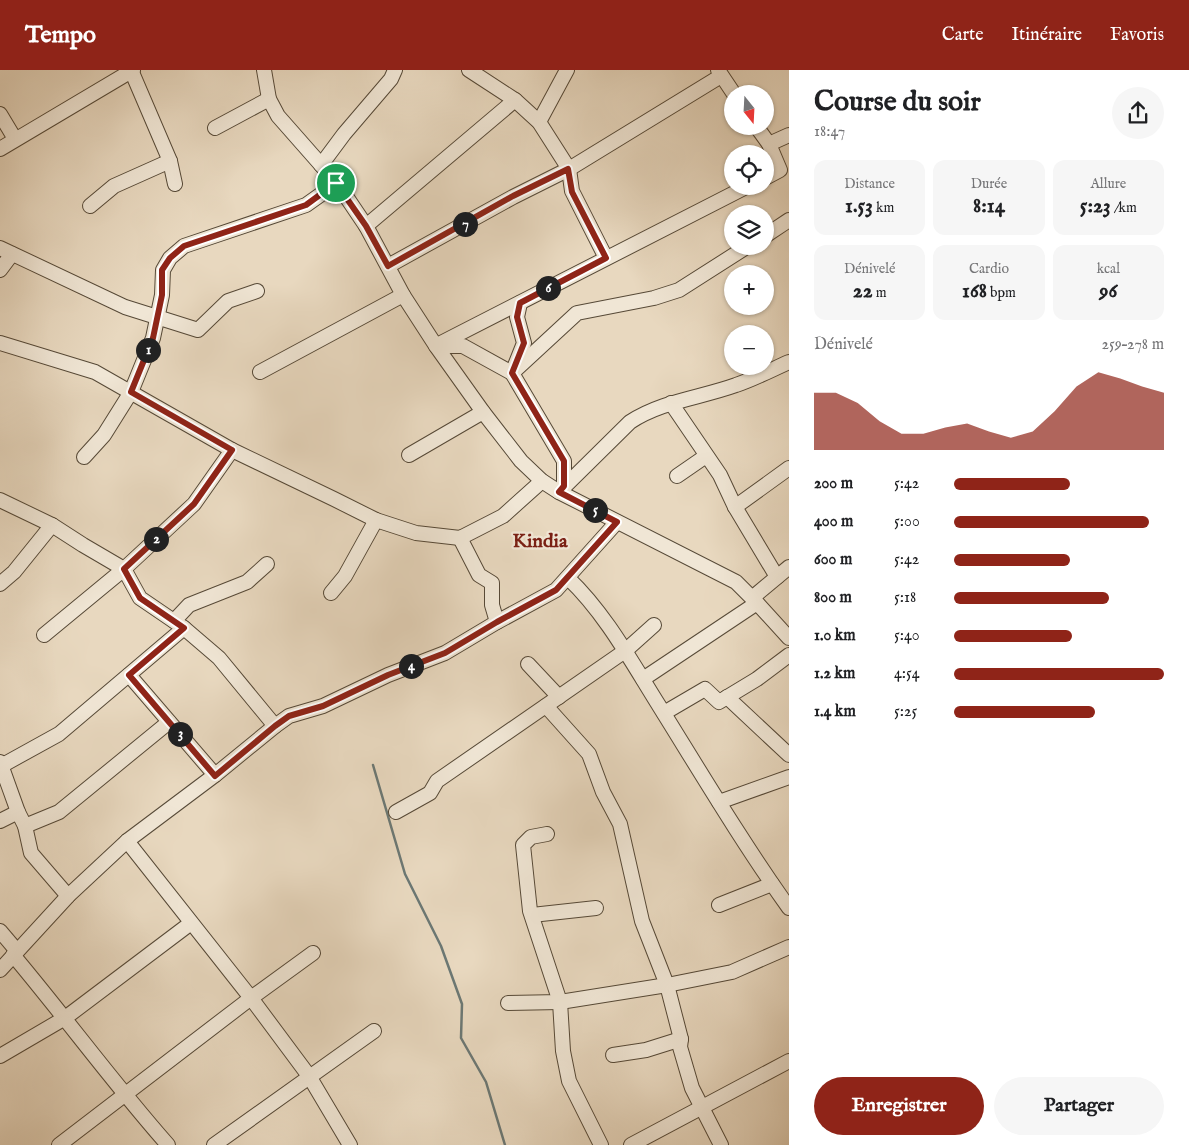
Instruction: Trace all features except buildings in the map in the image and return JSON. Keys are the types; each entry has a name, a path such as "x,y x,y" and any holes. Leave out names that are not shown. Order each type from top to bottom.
{"street":[{"path":"0,149 132,70 170,160 175,184"},
{"path":"264,70 269,99 278,116 336,183 366,226 403,295 436,346 521,461 542,480 562,489 617,522 736,582 789,638"},
{"path":"320,165 391,79 395,70"},
{"path":"470,70 515,100 538,122 568,169 572,192 606,258"},
{"path":"538,122 566,70"},
{"path":"388,266 513,196 568,169 720,73 728,85"},
{"path":"215,128 269,99"},
{"path":"366,226 515,100"},
{"path":"0,114 15,139"},
{"path":"762,135 769,144 789,134"},
{"path":"774,156 780,170 774,173"},
{"path":"90,206 114,186 170,160"},
{"path":"84,457 104,435 131,392 153,338 162,295 162,270 170,258 184,246 306,205 336,183"},
{"path":"436,346 730,195"},
{"path":"774,230 789,220"},
{"path":"0,270 6,251 125,307 198,330 228,302 257,291"},
{"path":"512,373 577,313 654,298 679,290 734,255"},
{"path":"260,372 403,295"},
{"path":"512,373 524,343 517,317 520,303"},
{"path":"0,343 95,372 232,450 376,520 416,533 460,538 502,516 542,480"},
{"path":"436,346 463,346 512,373 564,461 562,489"},
{"path":"562,489 630,422 641,414 671,403 736,385 789,362"},
{"path":"671,403 720,475 735,507 777,577"},
{"path":"409,455 483,412"},
{"path":"44,635 124,569 194,504 232,450"},
{"path":"677,476 706,456"},
{"path":"735,507 789,468"},
{"path":"0,500 52,525 124,569 140,598 179,625 219,658 275,726"},
{"path":"331,593 345,576 376,520"},
{"path":"0,970 68,896 127,841 215,776 275,726 289,716 323,706 388,675 445,653 556,590 617,522"},
{"path":"0,584 14,572 52,525"},
{"path":"460,538 479,576 492,583 492,604 497,622"},
{"path":"68,896 31,853 25,826 1,764 59,734 129,675 179,625 189,605 247,582 267,564"},
{"path":"643,679 755,600 789,567"},
{"path":"568,578 585,594 625,651 756,862 789,908"},
{"path":"396,812 430,793 437,780 625,651 654,625"},
{"path":"664,713 705,689 719,702 757,680 789,655"},
{"path":"528,664 559,697"},
{"path":"129,675 215,776"},
{"path":"727,697 789,755"},
{"path":"546,706 589,754 603,792 620,824 642,921 666,985 681,1039 680,1047 692,1088 721,1145"},
{"path":"25,826 59,812 169,722"},
{"path":"719,802 789,777"},
{"path":"0,821 18,812"},
{"path":"547,834 531,837 523,845 532,915 560,1002 563,1051 570,1081 601,1145"},
{"path":"127,841 251,998 308,1076 350,1145"},
{"path":"719,904 772,884"},
{"path":"532,915 596,908"},
{"path":"0,1056 65,1018 191,924"},
{"path":"0,931 125,1096 168,1145"},
{"path":"508,1004 560,1002 732,972 789,947"},
{"path":"59,1145 313,953"},
{"path":"214,1145 308,1076 374,1031"},
{"path":"613,1055 646,1050 681,1039"},
{"path":"631,1145 788,1064"}],"waterway":[{"path":"373,765 405,874 441,946 462,1004 461,1038 486,1082 505,1145"}],"district":[{"name":"Kindia","path":"540,540"}],"route":[{"path":"568,169 572,192 606,258 520,303 517,317 524,343 512,373 564,461 564,486 559,492 617,522 556,590 445,653 388,675 323,706 289,716 215,776 129,675 184,628 140,598 124,569 194,504 232,450 131,392 153,338 162,295 162,270 170,258 184,246 306,205 336,183 366,226 388,266 513,196 568,169"}]}
